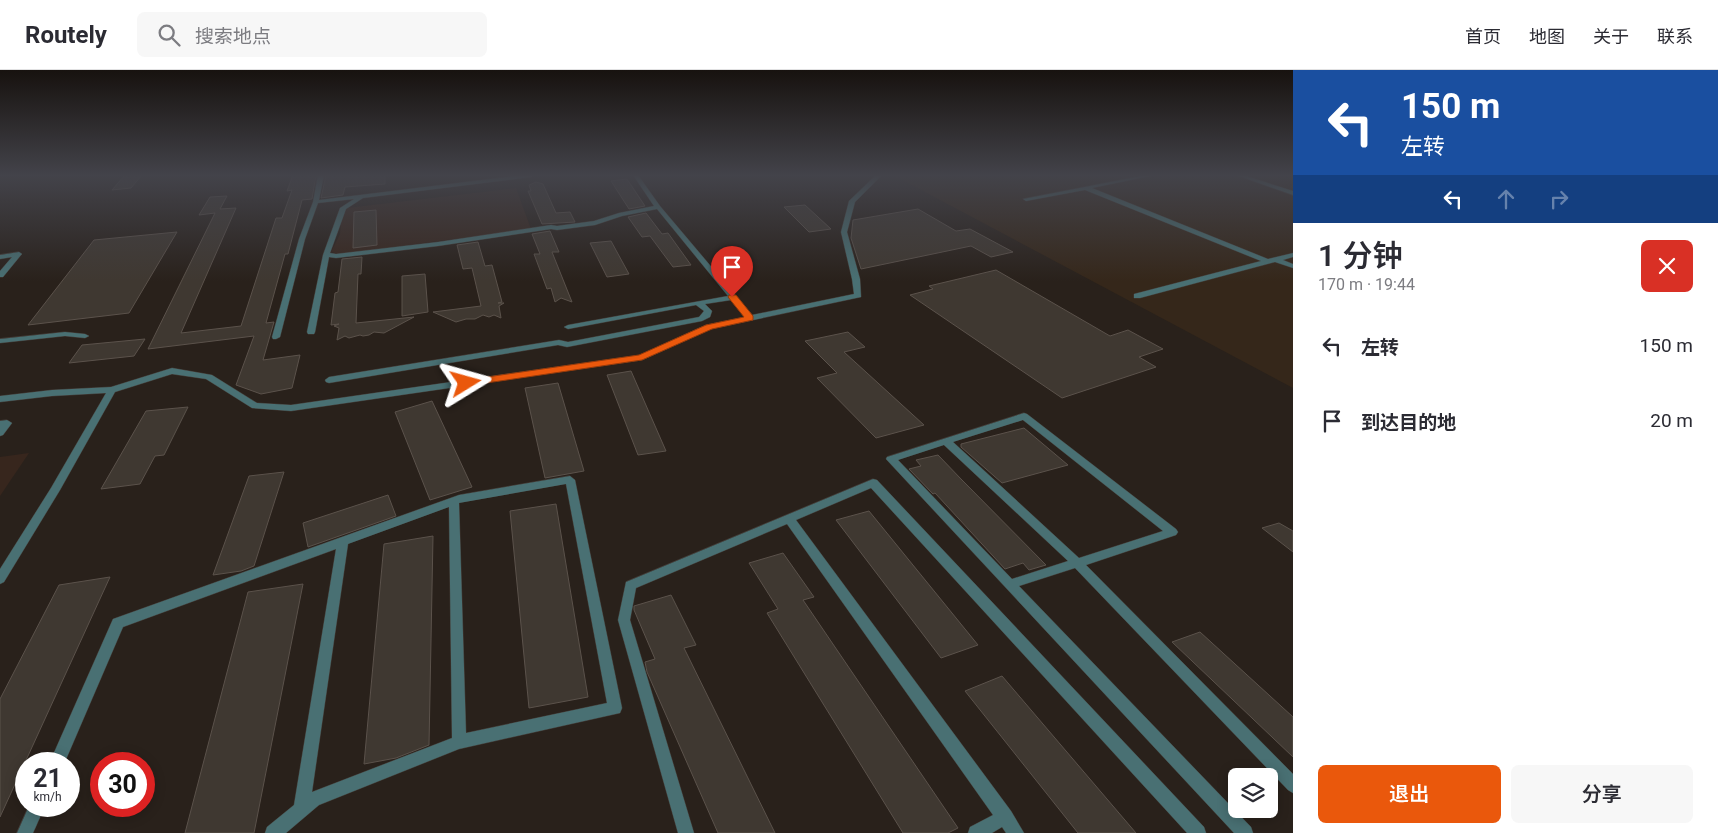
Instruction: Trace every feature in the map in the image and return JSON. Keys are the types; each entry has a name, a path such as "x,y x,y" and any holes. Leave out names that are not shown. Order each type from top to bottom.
{"street":[{"path":"276,337 302,239 313,211"},
{"path":"311,332 326,254 341,211"},
{"path":"326,254 336,256 551,227 557,228 595,223 621,214 639,211"},
{"path":"661,211 750,318"},
{"path":"0,399 52,393 112,390 172,372 209,377 255,406 291,408 642,357 709,327 858,295 856,279 844,232 850,211"},
{"path":"1142,211 1268,262"},
{"path":"0,258 18,254 0,275"},
{"path":"1137,296 1293,255"},
{"path":"1277,260 1293,266"},
{"path":"568,327 732,297"},
{"path":"329,380 559,342 567,345 702,319 707,315 708,311 704,306 697,303"},
{"path":"0,341 65,334 85,336"},
{"path":"0,579 55,490 112,390"},
{"path":"1009,585 1172,532 1024,416 891,459 1009,585 1246,833"},
{"path":"0,424 7,423 0,433"},
{"path":"946,441 1077,563 1293,785"},
{"path":"61,752 118,623 463,498 570,480 615,708 458,742 314,799 273,833"},
{"path":"686,833 624,620 630,585 790,519 873,482 1198,833"},
{"path":"454,502 458,742"},
{"path":"790,519 1016,833"},
{"path":"300,810 343,542"},
{"path":"976,833 1004,816"},
{"path":"25,833 32,817"}],"shaded area":[{"path":"346,211 524,211 531,229 339,254 331,252 340,234 341,223"},
{"path":"960,211 1293,211 1293,388"},
{"path":"29,453 0,496 0,457"}],"building":[{"path":"202,211 235,211 181,333 241,326 276,218 282,218 285,211 299,211 288,254 285,254 266,323 274,322 263,360 300,355 292,388 261,394 236,385 254,336 148,349 215,213 199,215"},
{"path":"376,211 377,245 353,248 354,212"},
{"path":"536,211 555,211 556,213 570,212 575,222 542,224"},
{"path":"788,211 811,211 831,229 809,232"},
{"path":"909,211 921,211 956,231 970,229 1013,252 991,257 971,246 861,269 851,238 853,220"},
{"path":"646,213 662,234 668,233 691,265 673,267 650,236 642,237 628,217"},
{"path":"550,231 559,252 552,252 572,302 561,298 555,302 551,288 547,289 534,254 540,254 532,234"},
{"path":"177,232 129,313 28,325 94,240"},
{"path":"611,241 629,274 607,277 590,243"},
{"path":"478,242 485,266 492,265 502,302 498,303 504,303 499,306 501,318 494,315 489,317 483,315 475,319 456,322 433,312 481,306 472,268 463,269 457,245"},
{"path":"362,257 361,274 358,274 356,323 414,317 384,333 374,332 369,335 349,338 345,336 337,340 339,328 334,326 339,324 331,325 342,259"},
{"path":"996,270 1110,336 1128,330 1163,349 1139,357 1156,367 1062,398 910,295 933,289 929,286"},
{"path":"425,274 428,312 402,316 402,276"},
{"path":"848,332 865,347 844,352 924,425 876,438 817,378 837,373 805,341"},
{"path":"145,339 134,356 69,363 82,345"},
{"path":"631,371 666,451 638,455 607,375"},
{"path":"558,383 584,471 545,478 525,388"},
{"path":"432,401 472,487 430,500 395,412"},
{"path":"188,407 164,455 155,456 140,484 101,489 146,411"},
{"path":"1024,428 1068,465 1002,483 961,447 961,444"},
{"path":"938,455 1046,565 1029,570 1023,563 1005,569 935,493 933,494 909,469 921,466 916,460"},
{"path":"284,472 254,566 241,571 213,575 249,476"},
{"path":"388,495 396,516 308,547 303,523"},
{"path":"556,504 588,697 529,708 510,511"},
{"path":"869,511 978,645 941,658 836,520"},
{"path":"1279,523 1293,531 1293,552 1262,528"},
{"path":"433,536 429,745 396,758 364,764 384,544"},
{"path":"783,553 814,597 803,600 958,828 948,833 903,833 767,613 778,609 749,563"},
{"path":"110,577 30,752 15,752 15,784 0,817 0,699 59,585"},
{"path":"303,584 254,833 185,833 248,592"},
{"path":"671,595 696,645 684,648 775,833 718,833 647,672 645,662 655,659 634,606"},
{"path":"1200,632 1293,717 1293,757 1172,642"},
{"path":"1002,676 1136,833 1078,833 965,691"}],"route":[{"path":"466,383 642,357 709,327 750,318 732,297"}]}
